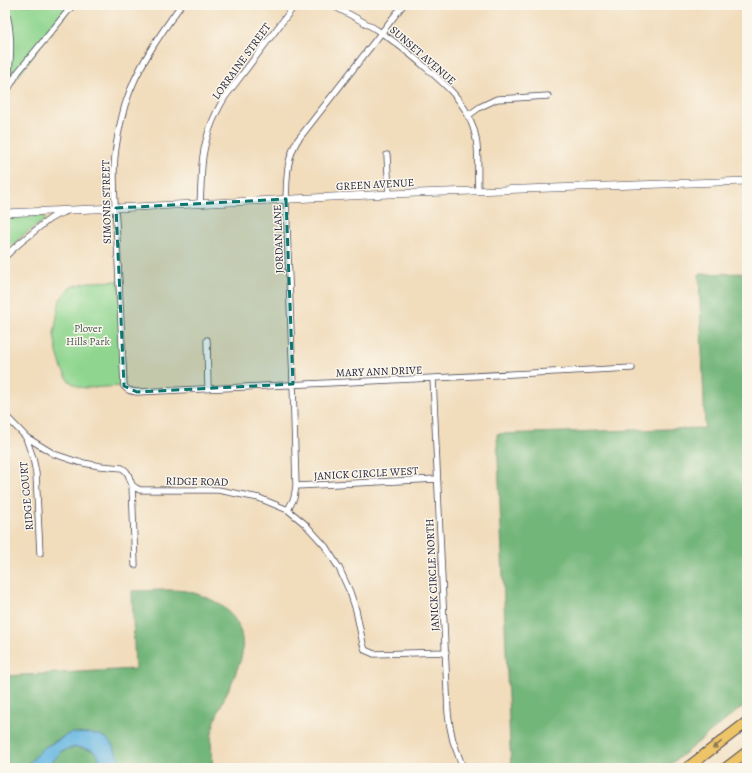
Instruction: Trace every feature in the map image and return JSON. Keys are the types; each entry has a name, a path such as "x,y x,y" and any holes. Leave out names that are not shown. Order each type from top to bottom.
{"highway":[{"path":"687,768 747,722"},
{"path":"726,768 747,752"}],"street":[{"path":"6,94 18,72 73,5"},
{"name":"SIMONIS STREET","path":"127,389 124,386 114,173 115,152 125,105 134,82 148,53 182,5"},
{"name":"LORRAINE STREET","path":"200,203 204,148 207,135 218,109 225,97 295,5"},
{"name":"SUNSET AVENUE","path":"332,5 382,33 439,79 460,101 473,128 477,149 478,191"},
{"name":"JORDAN LANE","path":"288,510 294,498 296,486 286,199 287,167 297,142 403,5"},
{"path":"5,8 10,26 10,64 6,94"},
{"path":"468,115 480,107 497,99 548,96"},
{"path":"387,155 389,194"},
{"name":"GREEN AVENUE","path":"5,213 389,194 747,181"},
{"path":"5,256 47,221 60,213 71,210"},
{"path":"207,340 208,388"},
{"name":"MARY ANN DRIVE","path":"127,389 137,392 632,368"},
{"name":"JANICK CIRCLE NORTH","path":"433,378 448,713 453,741 464,768"},
{"path":"5,415 26,438 54,454 78,462 122,468 126,470 132,485 135,565"},
{"name":"RIDGE COURT","path":"26,438 33,458 36,473 40,553"},
{"name":"JANICK CIRCLE WEST","path":"296,486 437,480"},
{"name":"RIDGE ROAD","path":"132,485 144,491 218,490 231,492 259,498 288,510 305,524 325,546 339,568 356,610 365,650 374,654 446,652"}],"highlighted area":[{"path":"286,199 293,384 137,392 124,386 116,208"}],"green space":[{"path":"5,5 73,5 43,42 7,91 10,41"},
{"path":"42,215 45,217 44,221 25,234 5,251 5,217"},
{"path":"747,273 747,703 666,768 511,768 497,434 705,428 699,274"},
{"name":"Plover Hills Park","path":"119,281 124,386 78,387 69,381 62,369 57,352 54,334 60,299 71,287 88,282"},
{"path":"132,591 186,591 217,603 232,615 241,632 241,659 213,728 211,743 213,768 123,768 114,748 94,735 73,733 64,736 43,748 29,763 16,768 5,768 5,676 135,669"},
{"path":"75,747 91,750 97,754 105,768 44,768 56,758 61,751"}],"water":[{"path":"72,733 95,734 106,738 113,745 123,768 105,768 96,753 90,749 75,747 61,751 56,758 44,768 16,768 29,763 43,748"}]}
